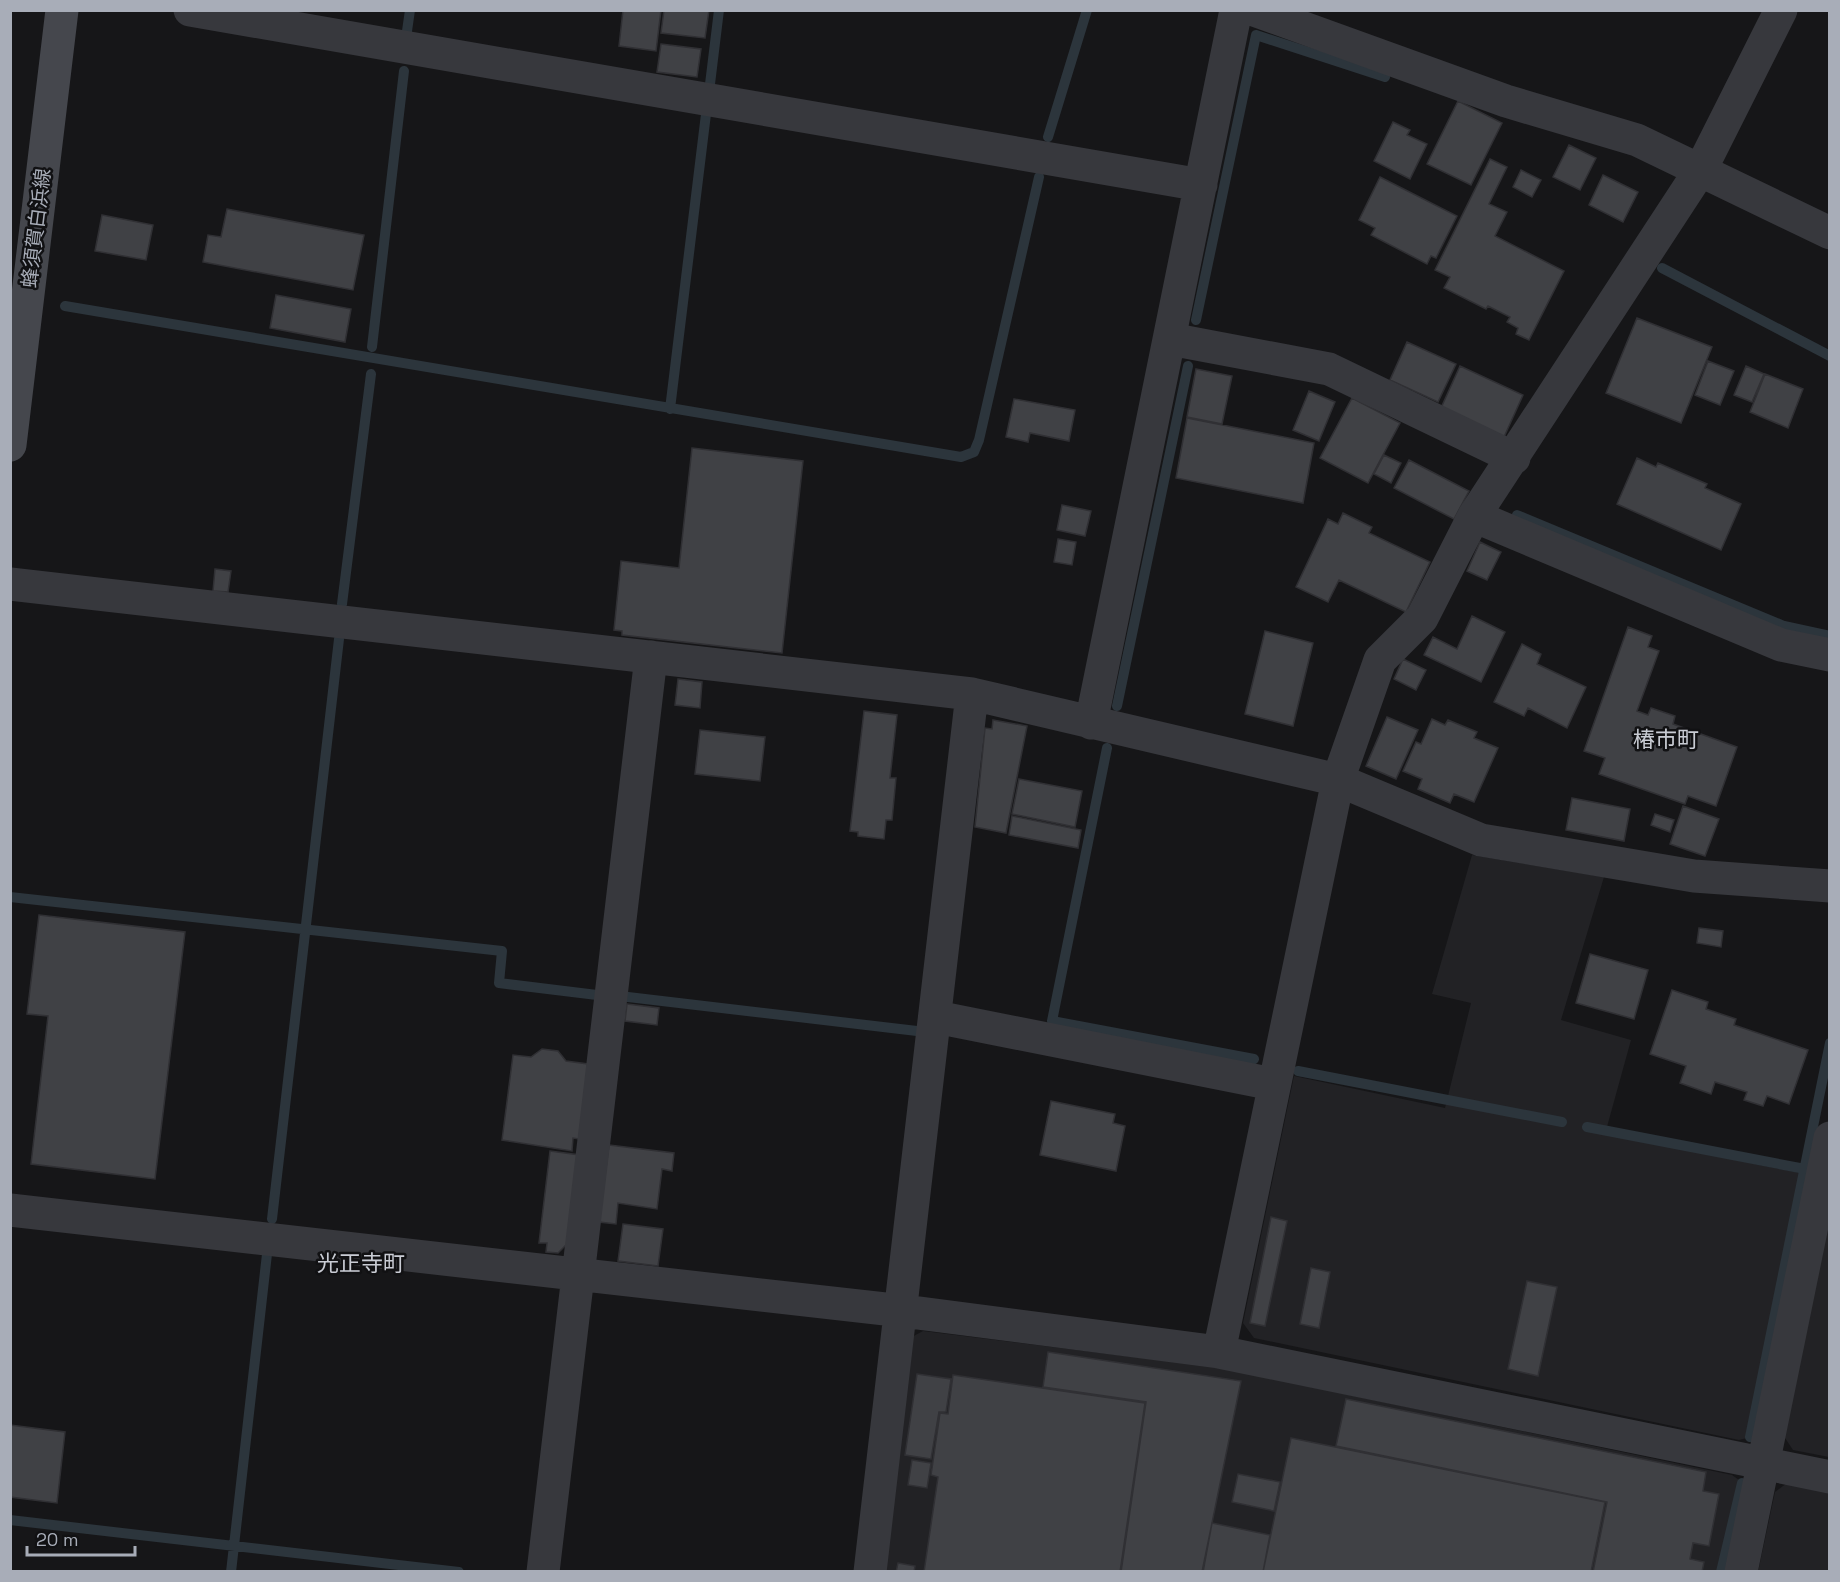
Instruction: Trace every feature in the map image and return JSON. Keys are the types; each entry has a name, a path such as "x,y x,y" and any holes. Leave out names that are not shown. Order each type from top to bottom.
{"main road":[{"name":"蜂須賀白浜線","path":"10,445 62,10"}],"street":[{"path":"190,10 1201,185"},
{"path":"1091,723 1236,10"},
{"path":"1254,10 1506,101 1637,140 1701,168 1830,233"},
{"path":"1219,1352 1338,780 1380,660 1422,618 1474,516 1514,458 1701,168 1780,10"},
{"path":"1170,339 1329,369 1514,458"},
{"path":"1474,516 1781,645 1830,655"},
{"path":"10,584 972,694 1338,780 1481,840 1694,876 1830,886"},
{"path":"543,1572 651,657"},
{"path":"870,1572 903,1311 972,694"},
{"path":"936,1017 1273,1084"},
{"path":"1741,1572 1830,1138"},
{"path":"10,1210 903,1311 1219,1352 1830,1477"}],"shaded area":[{"path":"1472,855 1604,877 1561,1020 1631,1040 1605,1134 1800,1173 1747,1438 1739,1440 1254,1338 1243,1323 1294,1076 1445,1108 1471,1003 1432,994"},
{"path":"1829,1217 1829,1457 1793,1450 1783,1435"},
{"path":"923,1331 1216,1367 1732,1475 1739,1480 1721,1571 884,1572 910,1338"},
{"path":"1787,1483 1829,1492 1829,1571 1758,1572 1775,1492"}],"building":[{"path":"623,10 661,10 656,51 619,46"},
{"path":"664,10 709,10 705,38 661,33"},
{"path":"661,44 701,49 697,77 657,72"},
{"path":"1458,101 1502,123 1471,185 1427,164"},
{"path":"1393,122 1410,130 1407,135 1427,144 1410,179 1374,161"},
{"path":"1569,145 1596,158 1580,190 1553,177"},
{"path":"1490,159 1507,167 1489,204 1507,212 1495,236 1564,271 1529,340 1516,334 1518,328 1507,322 1510,317 1488,306 1486,309 1444,288 1450,277 1435,270"},
{"path":"1521,170 1541,180 1532,197 1513,187"},
{"path":"1603,175 1638,192 1623,222 1589,205"},
{"path":"1380,177 1457,216 1436,258 1431,256 1427,264 1371,235 1375,228 1359,220"},
{"path":"227,209 364,235 353,290 203,262 208,235 221,237"},
{"path":"102,215 153,225 146,260 95,251"},
{"path":"276,295 351,309 345,342 270,328"},
{"path":"1637,318 1712,347 1681,423 1606,393"},
{"path":"1407,342 1456,364 1438,402 1390,380"},
{"path":"1708,361 1734,371 1720,405 1695,395"},
{"path":"1460,366 1523,395 1504,437 1441,408"},
{"path":"1746,366 1764,374 1752,402 1734,395"},
{"path":"1196,369 1232,376 1222,424 1187,417"},
{"path":"1765,374 1803,389 1788,428 1750,412"},
{"path":"1309,391 1335,402 1319,441 1293,430"},
{"path":"1352,398 1400,423 1368,483 1320,458"},
{"path":"1014,399 1075,410 1069,441 1030,433 1028,442 1006,437"},
{"path":"1187,418 1314,443 1303,503 1176,478"},
{"path":"692,448 803,461 782,653 622,635 622,631 614,630 621,561 679,568"},
{"path":"1384,455 1401,463 1391,483 1374,474"},
{"path":"1637,458 1656,467 1658,463 1707,484 1705,488 1741,504 1721,550 1617,504"},
{"path":"1409,460 1469,491 1454,519 1394,488"},
{"path":"1062,505 1091,511 1085,536 1057,530"},
{"path":"1343,513 1372,527 1369,533 1430,562 1406,612 1339,580 1328,602 1296,587 1328,519 1338,524"},
{"path":"1058,539 1076,542 1072,565 1054,562"},
{"path":"1480,542 1501,552 1487,580 1467,571"},
{"path":"215,569 231,571 228,592 213,591"},
{"path":"1472,616 1505,632 1481,682 1424,655 1433,637 1457,649"},
{"path":"1628,627 1652,636 1648,647 1659,651 1637,711 1648,715 1651,708 1675,716 1673,724 1737,747 1716,806 1688,796 1685,804 1599,774 1605,758 1584,751"},
{"path":"1265,631 1313,643 1293,726 1245,714"},
{"path":"1522,644 1541,654 1537,664 1586,687 1567,728 1528,708 1524,716 1494,702"},
{"path":"1403,659 1426,670 1416,690 1394,679"},
{"path":"678,679 702,682 700,708 675,705"},
{"path":"864,711 897,715 890,778 896,778 892,820 886,820 884,839 858,836 858,832 850,831"},
{"path":"1387,717 1418,730 1396,779 1366,766"},
{"path":"1432,719 1445,725 1448,720 1477,732 1474,738 1498,748 1474,802 1454,794 1450,803 1418,789 1422,779 1403,771 1416,742 1421,744"},
{"path":"993,720 1027,726 1006,833 975,827 985,728 992,729"},
{"path":"700,730 765,737 760,781 695,774"},
{"path":"1019,779 1082,791 1075,827 1012,814"},
{"path":"1572,798 1630,809 1624,841 1566,830"},
{"path":"1683,806 1719,819 1705,856 1670,844"},
{"path":"1655,814 1674,820 1670,832 1651,825"},
{"path":"1012,816 1081,830 1078,848 1009,835"},
{"path":"39,915 185,932 155,1179 31,1164 48,1016 27,1014"},
{"path":"1699,928 1723,931 1721,947 1697,943"},
{"path":"1590,954 1648,970 1634,1019 1576,1003"},
{"path":"1672,990 1708,1002 1706,1009 1736,1019 1734,1025 1808,1050 1789,1104 1767,1096 1763,1106 1744,1100 1747,1092 1715,1082 1711,1094 1680,1083 1686,1066 1650,1054"},
{"path":"627,1004 659,1008 657,1025 625,1021"},
{"path":"542,1049 558,1051 566,1061 588,1064 579,1139 573,1138 572,1151 502,1140 513,1055 531,1057"},
{"path":"1051,1101 1115,1114 1113,1123 1125,1126 1116,1171 1040,1155"},
{"path":"609,1145 674,1153 672,1171 662,1169 657,1209 618,1203 616,1224 599,1222"},
{"path":"550,1151 580,1155 569,1242 558,1253 546,1252 547,1243 539,1243"},
{"path":"1271,1217 1287,1221 1265,1326 1250,1323"},
{"path":"623,1224 663,1229 658,1266 618,1261"},
{"path":"1311,1268 1330,1272 1319,1328 1300,1324"},
{"path":"1527,1281 1557,1287 1538,1376 1508,1369"},
{"path":"1048,1352 1241,1381 1202,1572 1121,1572 1146,1402 1043,1387"},
{"path":"917,1374 951,1379 946,1412 939,1412 931,1459 905,1455"},
{"path":"953,1375 1145,1403 1120,1572 924,1572 938,1477 931,1475 940,1413 948,1414"},
{"path":"1346,1399 1706,1472 1703,1491 1719,1494 1709,1546 1693,1543 1690,1559 1704,1562 1702,1572 1593,1572 1607,1502 1336,1446"},
{"path":"10,1425 65,1432 57,1503 10,1497"},
{"path":"1291,1438 1605,1502 1591,1572 1263,1572"},
{"path":"912,1460 931,1463 927,1488 908,1485"},
{"path":"1238,1474 1280,1482 1274,1511 1232,1502"},
{"path":"1212,1523 1270,1535 1263,1572 1203,1572"},
{"path":"898,1563 915,1566 914,1572 896,1572"}],"waterway":[{"path":"407,31 410,10"},
{"path":"710,84 719,10"},
{"path":"1048,137 1087,10"},
{"path":"1196,320 1256,35 1385,77"},
{"path":"372,347 404,71"},
{"path":"670,409 706,114"},
{"path":"65,306 961,457 974,452 979,440 1039,177"},
{"path":"1662,268 1830,356"},
{"path":"1117,706 1188,366"},
{"path":"342,604 371,374"},
{"path":"1517,515 1784,626 1830,636"},
{"path":"272,1219 339,639"},
{"path":"1107,748 1052,1021 1254,1059"},
{"path":"10,897 502,951 499,983 597,995"},
{"path":"628,997 917,1031"},
{"path":"1750,1437 1830,1043"},
{"path":"1298,1071 1562,1122"},
{"path":"1587,1127 1805,1169"},
{"path":"231,1572 267,1254"},
{"path":"1721,1572 1742,1483"},
{"path":"10,1520 459,1572"}],"district":[{"name":"椿市町","path":"1666,739"},
{"name":"光正寺町","path":"361,1263"}]}
